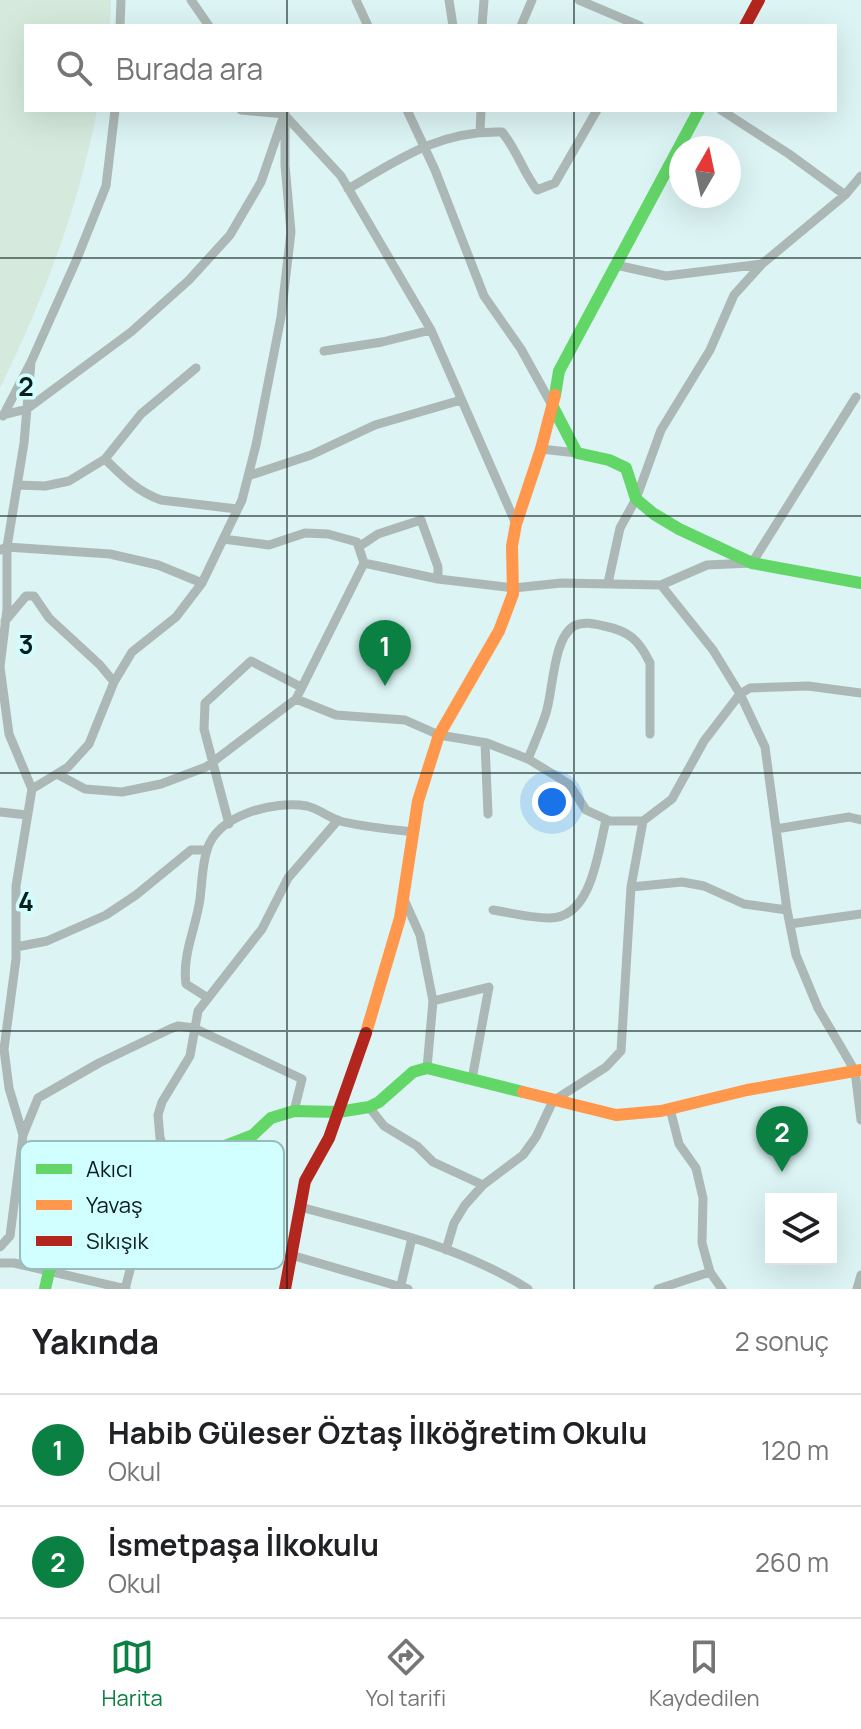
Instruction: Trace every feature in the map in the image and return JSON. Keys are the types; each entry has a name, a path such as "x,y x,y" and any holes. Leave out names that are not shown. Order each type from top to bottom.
{"street":[{"path":"120,24 121,0"},
{"path":"191,0 208,24"},
{"path":"356,0 367,24"},
{"path":"449,0 453,24"},
{"path":"482,24 484,0"},
{"path":"522,24 532,0"},
{"path":"579,0 635,24"},
{"path":"746,24 759,0"},
{"path":"2,418 31,362 106,186 115,112"},
{"path":"2,418 27,409 131,332 189,280 230,235 261,182 282,112"},
{"path":"282,112 341,176 431,330 516,524"},
{"path":"32,789 68,767 89,744 114,682 132,652 176,617 202,583 237,509 248,476 281,317 291,232 282,112"},
{"path":"408,112 484,296 521,349 577,453"},
{"path":"480,132 481,112"},
{"path":"348,189 423,145 480,132 502,132 513,145 526,175 537,190 555,183 596,112"},
{"path":"285,1289 305,1181 329,1138 371,1019 400,918 418,801 439,735 499,631 514,588 512,546 516,524 553,407 559,371 698,112"},
{"path":"724,112 845,195"},
{"path":"608,583 620,528 636,499 661,430 710,350 734,295 762,264 845,195 861,176"},
{"path":"616,265 666,276 762,264"},
{"path":"324,351 431,330"},
{"path":"23,1135 2,1050 3,1018 16,947 16,886 32,789 9,734 0,667 5,621 4,549 17,485 31,362"},
{"path":"17,485 45,486 69,481 105,459 141,414 196,368"},
{"path":"752,563 856,397"},
{"path":"248,476 311,455 375,425 461,400"},
{"path":"541,449 609,460 626,468 636,499 654,514 752,563"},
{"path":"105,459 150,496 237,509"},
{"path":"360,546 378,534 421,520 438,567 438,579"},
{"path":"57,774 85,789 122,792 161,784 213,762 296,699 364,563 360,546 357,542 328,534 305,533 269,545 223,539"},
{"path":"4,549 110,554 158,565 202,583"},
{"path":"364,563 438,579 514,588 561,583 661,585 707,565 752,563 861,583"},
{"path":"661,585 713,650 740,694 765,747 796,955 818,1008 858,1070 861,1120"},
{"path":"5,621 26,596 34,596 49,618 114,682"},
{"path":"528,759 546,714 556,657 564,638 574,626 585,623 622,629 643,649 650,663 650,734"},
{"path":"229,824 204,729 205,703 251,661 301,687"},
{"path":"296,699 336,715 405,720 439,735 485,743 528,759 569,784 586,810 606,820 643,821 672,799 704,741 740,694 750,688 808,686 861,693"},
{"path":"485,743 488,814"},
{"path":"208,998 188,987 185,978 187,951 199,906 207,850 213,837 229,824 239,816 283,805 310,807 338,820 413,832"},
{"path":"0,812 27,815"},
{"path":"776,829 849,817 861,820"},
{"path":"161,1141 158,1115 162,1102 190,1056 198,1011 262,929 288,878 338,820"},
{"path":"493,910 547,919 571,911 589,886 606,820"},
{"path":"446,1250 459,1214 483,1185 523,1155 536,1137 553,1101 606,1067 621,1051 631,887 643,821"},
{"path":"16,947 47,941 106,915 191,850 207,850"},
{"path":"631,887 682,882 704,886 744,904 787,910"},
{"path":"403,897 420,935 433,1001 427,1068"},
{"path":"790,924 861,914"},
{"path":"433,1001 489,987 472,1079"},
{"path":"22,1141 38,1098 99,1063 178,1026 194,1028 302,1079 294,1111"},
{"path":"238,1141 253,1135 271,1118 294,1111 338,1112 369,1107 413,1072 427,1068 616,1115 670,1109 747,1090 858,1070"},
{"path":"369,1107 384,1126 417,1146 433,1162 483,1185"},
{"path":"670,1109 679,1144 696,1168 703,1198 702,1243 710,1272 722,1289"},
{"path":"0,1247 10,1236 20,1158"},
{"path":"300,1207 474,1259 528,1289"},
{"path":"291,1255 403,1288 412,1238"},
{"path":"0,1263 20,1264"},
{"path":"40,1269 125,1289 130,1269"},
{"path":"45,1289 49,1271"},
{"path":"658,1289 710,1272"},
{"path":"857,1289 861,1275"}],"green space":[{"path":"0,0 111,0 110,24 24,24 24,112 97,112 80,182 58,252 0,388"}],"traffic: fast":[{"path":"555,395 559,371 698,112"},
{"path":"553,407 577,453 609,460 626,468 636,499 679,529 752,563 861,583"},
{"path":"238,1141 253,1135 271,1118 294,1111 338,1112 369,1107 413,1072 427,1068 523,1092"},
{"path":"45,1289 50,1269"}],"traffic: slow":[{"path":"366,1033 400,918 418,801 439,735 499,631 513,594 512,546 516,524 555,395"},
{"path":"523,1092 616,1115 661,1111 747,1090 861,1070"}],"traffic: jam":[{"path":"746,24 759,0"},
{"path":"285,1289 305,1181 329,1138 366,1033"}],"place":[{"name":"Habib Güleser Öztaş İlköğretim Okulu","path":"385,686"},
{"name":"İsmetpaşa İlkokulu","path":"782,1172"}]}
